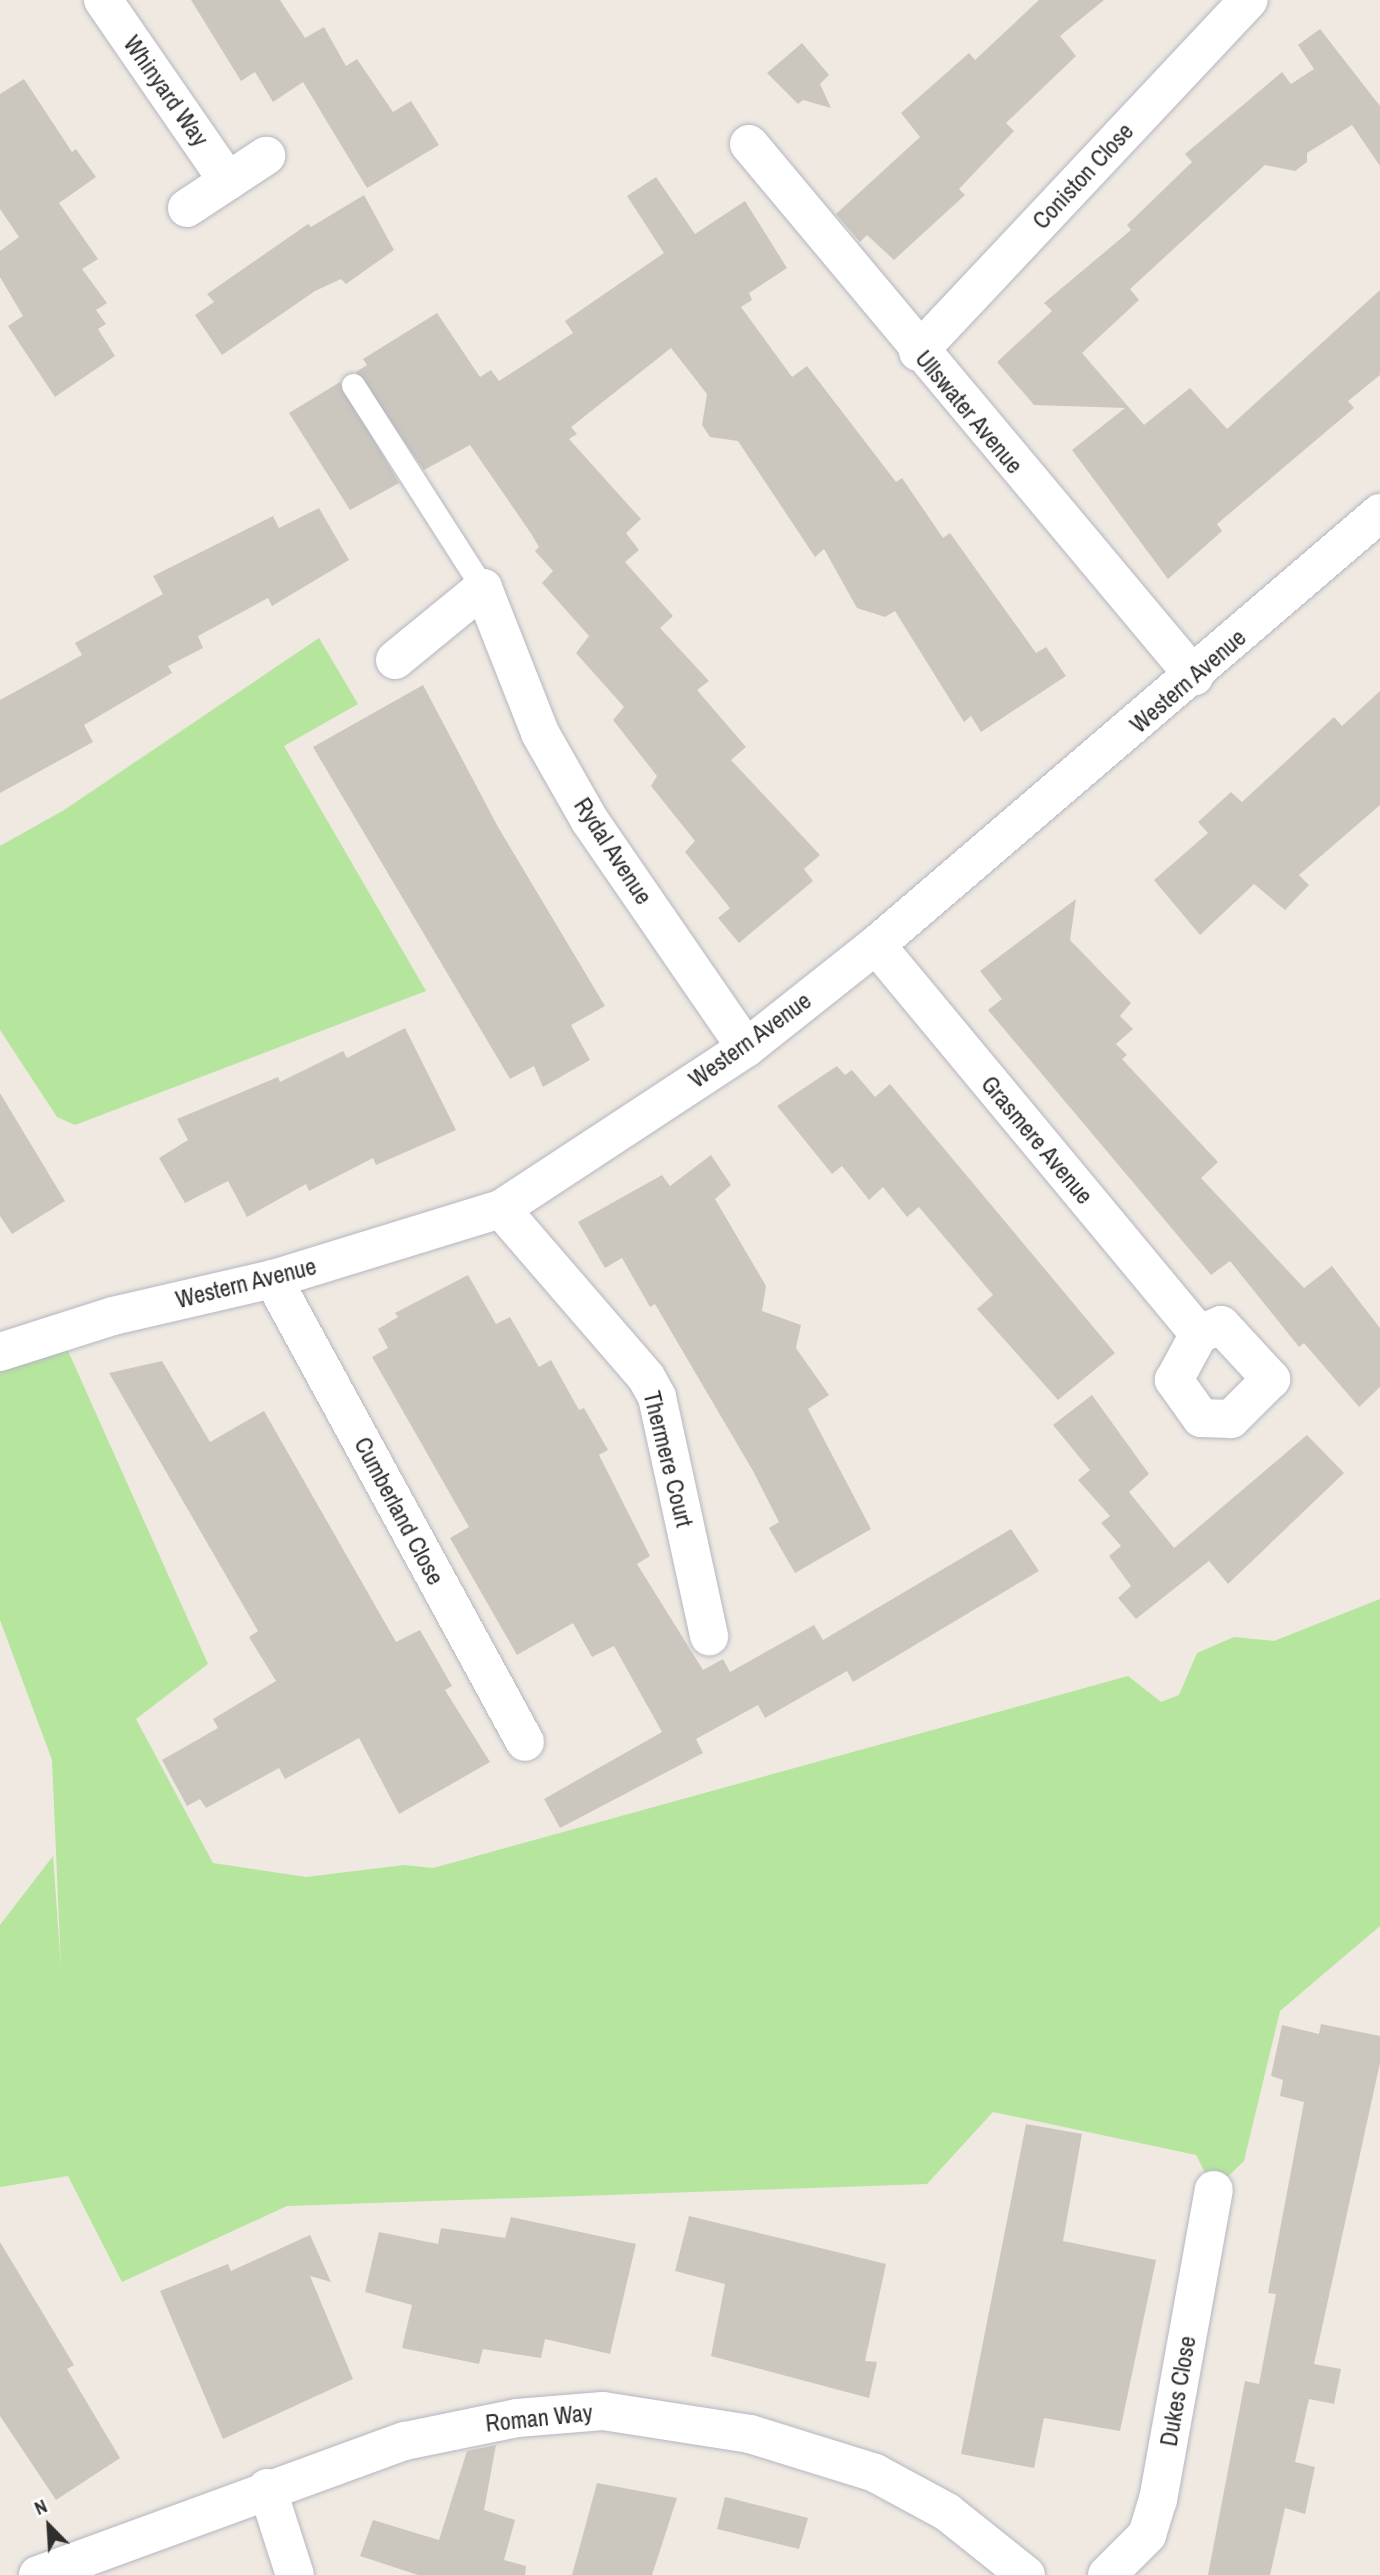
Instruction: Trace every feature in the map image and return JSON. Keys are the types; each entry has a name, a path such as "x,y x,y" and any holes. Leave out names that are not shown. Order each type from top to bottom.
{"street":[{"name":"Whinyard Way","path":"103,0 228,181"},
{"name":"Coniston Close","path":"918,352 1249,0"},
{"name":"Ullswater Avenue","path":"749,144 918,352 1194,677"},
{"path":"187,208 266,156"},
{"name":"Western Avenue","path":"0,1352 113,1316 273,1279 501,1209 746,1048 876,945 1194,677 1380,513"},
{"path":"395,660 484,588"},
{"name":"Rydal Avenue","path":"484,588 508,640 540,733 590,821 746,1048"},
{"name":"Grasmere Avenue","path":"876,945 1199,1334"},
{"name":"Thermere Court","path":"501,1209 646,1377 657,1397 709,1636"},
{"name":"Cumberland Close","path":"273,1279 525,1742"},
{"name":"Dukes Close","path":"1107,2575 1147,2535 1158,2500 1214,2190"},
{"name":"Roman Way","path":"38,2575 267,2488 449,2430 603,2411 750,2434 875,2473 947,2512 1026,2575"},
{"path":"267,2488 295,2575"}],"lane":[{"path":"353,385 484,588"}],"green space":[{"path":"319,638 358,704 284,746 426,991 75,1125 57,1117 0,1030 0,846 64,810"},
{"path":"60,1333 208,1664 136,1719 213,1863 306,1877 404,1865 433,1868 1128,1676 1161,1702 1179,1695 1197,1653 1234,1637 1274,1641 1380,1599 1380,1926 1280,2011 1244,2161 1214,2190 1196,2155 993,2112 927,2184 287,2206 122,2282 68,2176 0,2187 0,1925 53,1856 61,1968 52,1760 0,1620 0,1352"}],"building":[{"path":"191,0 280,0 305,38 324,27 346,66 357,59 393,112 411,101 439,145 367,188 303,82 273,102 255,72 241,81"},
{"path":"1039,0 1104,0 1060,36 1076,56 1006,123 1014,131 959,189 965,195 894,260 867,235 860,242 836,214 920,137 901,113 969,53 975,60"},
{"path":"1320,29 1380,106 1380,166 1352,125 1307,153 1307,162 1295,171 1265,165 1130,289 1139,300 1082,353 1144,425 1190,388 1227,429 1380,290 1380,375 1348,401 1354,408 1217,524 1222,531 1168,579 1072,450 1125,408 1034,405 997,362 1052,311 1044,303 1131,230 1127,225 1192,162 1185,154 1282,72 1291,84 1314,69 1298,45"},
{"path":"802,43 829,75 820,84 831,108 803,100 798,104 767,73"},
{"path":"24,79 72,152 76,149 96,177 59,203 98,259 82,269 107,303 96,310 106,324 98,329 115,356 55,397 8,326 23,316 0,277 0,251 19,237 0,209 0,94"},
{"path":"656,177 695,234 745,201 787,268 749,293 752,300 741,307 792,377 807,366 896,482 902,478 943,538 950,533 1036,653 1046,647 1066,676 981,732 971,716 964,722 895,611 885,617 857,608 824,549 815,557 738,441 710,437 702,425 707,394 671,348 571,427 577,434 569,439 641,519 626,533 639,550 625,562 673,616 660,628 709,681 697,690 746,747 731,760 820,855 804,869 813,881 739,943 718,918 730,908 685,852 695,841 651,786 657,776 613,720 624,707 576,653 589,636 542,583 553,571 535,551 539,547 532,535 470,445 424,470 356,372 367,365 363,359 437,313 480,377 491,370 499,381 573,333 565,321 664,253 627,196"},
{"path":"364,195 394,250 346,284 341,279 315,291 222,355 195,315 214,302 207,294 308,224 311,227"},
{"path":"340,382 399,483 350,510 289,413"},
{"path":"319,508 349,560 272,606 268,598 198,636 203,648 168,666 172,673 84,725 93,742 0,793 0,700 82,655 75,643 163,594 153,576 273,516 279,528"},
{"path":"423,685 498,827 605,1006 571,1025 590,1060 543,1087 534,1066 510,1079 313,747"},
{"path":"1380,691 1380,805 1299,875 1309,885 1285,910 1254,884 1200,935 1154,880 1208,833 1198,822 1231,792 1242,802 1334,717 1342,726"},
{"path":"1076,899 1070,940 1131,1003 1120,1016 1133,1029 1116,1044 1127,1055 1122,1059 1218,1162 1201,1178 1304,1288 1332,1266 1380,1328 1380,1387 1359,1407 1304,1343 1299,1347 1230,1261 1211,1275 988,1010 1002,999 980,971"},
{"path":"405,1028 456,1130 376,1165 373,1158 309,1191 306,1184 247,1217 228,1181 185,1203 159,1158 188,1140 177,1119 278,1077 280,1082 343,1051 347,1058"},
{"path":"837,1066 845,1075 852,1070 875,1097 890,1084 1115,1353 1058,1400 977,1309 993,1295 919,1207 907,1217 883,1187 869,1200 842,1166 832,1174 777,1106"},
{"path":"0,1093 65,1201 12,1234 0,1216"},
{"path":"711,1155 731,1185 715,1199 766,1286 762,1311 801,1325 796,1348 829,1395 808,1409 871,1529 795,1573 769,1528 779,1522 753,1471 655,1304 650,1307 622,1258 605,1268 578,1222 662,1175 670,1186"},
{"path":"468,1275 496,1324 510,1317 539,1367 551,1360 579,1410 584,1408 608,1450 599,1455 650,1556 637,1564 703,1670 723,1659 730,1672 814,1625 823,1640 1011,1529 1039,1571 853,1682 847,1671 765,1718 758,1705 696,1739 703,1753 560,1828 544,1799 662,1732 614,1646 592,1657 573,1623 517,1655 450,1538 469,1527 372,1357 388,1348 378,1329 398,1317 395,1313"},
{"path":"162,1361 210,1442 264,1411 396,1642 420,1630 452,1686 445,1690 490,1762 399,1814 359,1738 285,1779 279,1768 206,1808 200,1799 187,1806 162,1760 218,1728 213,1719 276,1681 249,1637 258,1631 109,1373"},
{"path":"1092,1395 1149,1474 1129,1492 1174,1548 1307,1435 1344,1473 1228,1584 1209,1561 1136,1619 1118,1598 1131,1586 1109,1556 1121,1546 1101,1523 1110,1516 1078,1480 1090,1470 1053,1425"},
{"path":"1321,2024 1380,2036 1380,2063 1314,2364 1341,2369 1334,2404 1309,2399 1295,2462 1315,2467 1305,2514 1285,2508 1270,2575 1208,2575 1245,2381 1259,2384 1276,2294 1268,2293 1304,2102 1280,2096 1283,2080 1271,2076 1282,2025 1319,2034"},
{"path":"1026,2124 1082,2134 1063,2241 1156,2260 1120,2431 1044,2418 1034,2468 961,2454"},
{"path":"689,2216 886,2264 865,2361 877,2362 869,2398 711,2356 725,2284 675,2271"},
{"path":"511,2217 636,2244 610,2354 545,2339 541,2358 483,2349 479,2364 402,2348 412,2305 365,2292 379,2232 438,2244 441,2228 505,2238"},
{"path":"310,2235 331,2282 310,2276 353,2379 223,2439 160,2291 228,2264 231,2271"},
{"path":"0,2242 74,2365 67,2369 120,2458 56,2500 0,2416"},
{"path":"496,2445 484,2510 515,2520 504,2560 526,2566 525,2575 418,2575 360,2556 373,2520 439,2540 467,2451"},
{"path":"597,2483 677,2498 652,2575 572,2575"},
{"path":"725,2497 808,2518 799,2549 717,2529"}]}
